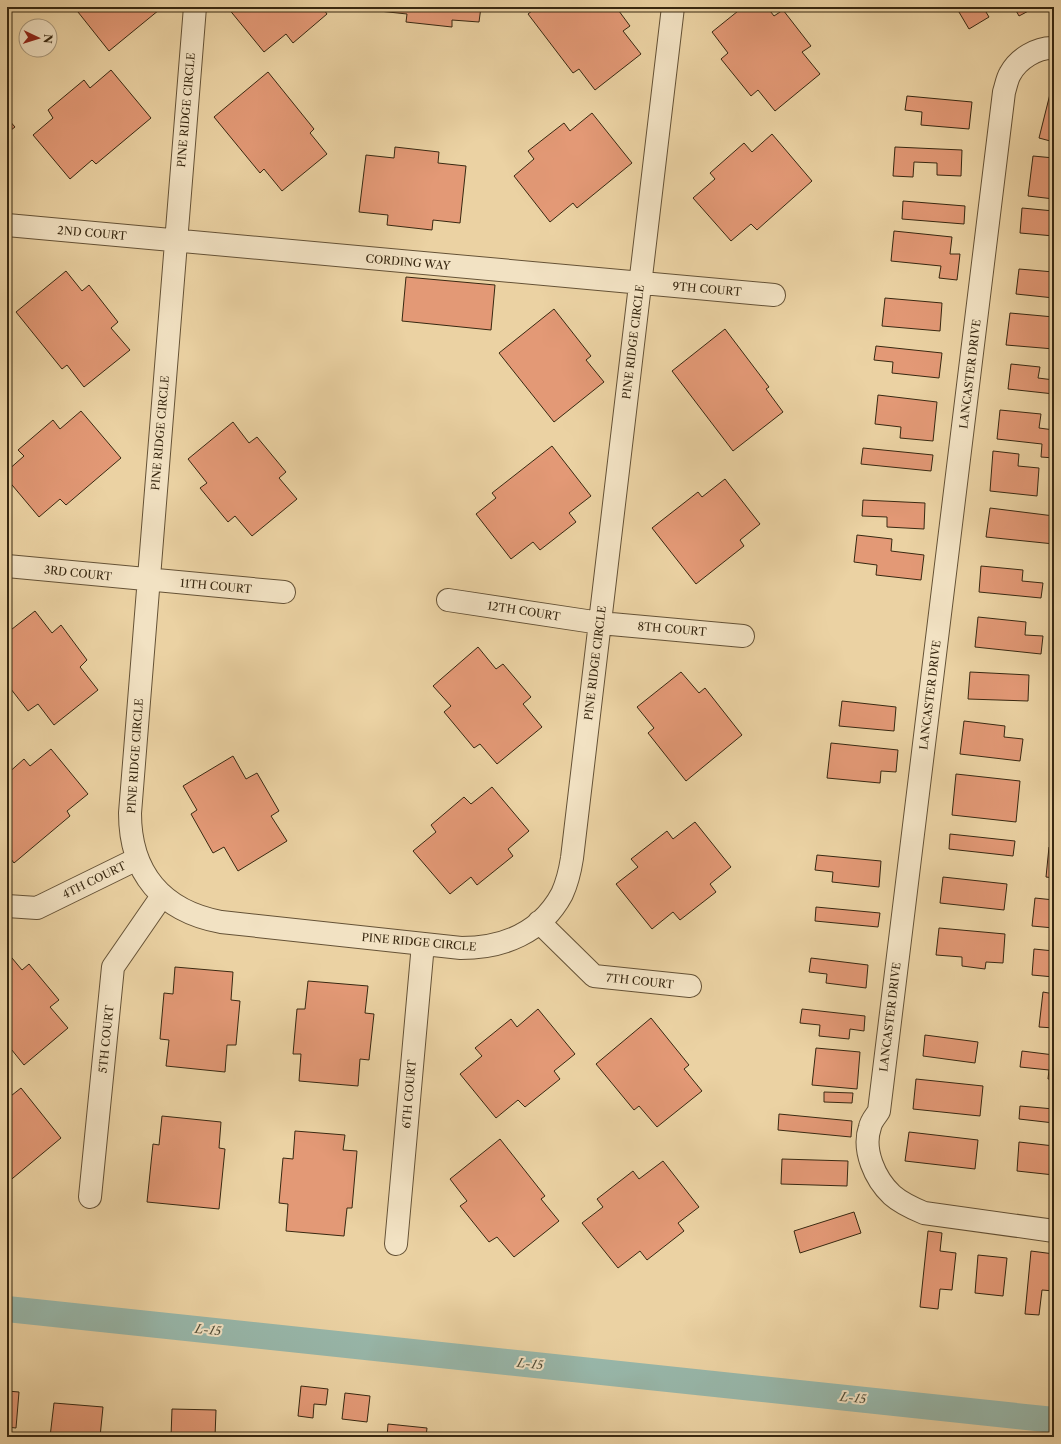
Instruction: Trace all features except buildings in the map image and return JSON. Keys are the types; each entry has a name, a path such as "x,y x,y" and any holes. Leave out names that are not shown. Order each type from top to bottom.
{"street":[{"name":"PINE RIDGE CIRCLE","path":"137,859 130,831 130,813 195,7"},
{"name":"PINE RIDGE CIRCLE","path":"162,896 187,912 203,919 461,948 491,946 514,939 539,922 558,899 568,877 573,850 673,7"},
{"name":"LANCASTER DRIVE","path":"1054,48 1037,51 1021,61 1010,74 1004,92 878,1111 870,1127 868,1146 872,1163 882,1183 892,1195 907,1206 924,1213 1054,1231"},
{"name":"2ND COURT","path":"7,225 176,240"},
{"name":"CORDING WAY","path":"176,240 640,283"},
{"name":"9TH COURT","path":"640,283 774,295"},
{"name":"3RD COURT","path":"7,566 148,580"},
{"name":"11TH COURT","path":"148,580 284,592"},
{"name":"12TH COURT","path":"448,600 600,623"},
{"name":"8TH COURT","path":"600,623 743,636"},
{"name":"4TH COURT","path":"7,906 37,908 137,859 146,877 162,896"},
{"name":"5TH COURT","path":"90,1197 113,967 162,896"},
{"name":"7TH COURT","path":"539,922 594,976 690,986"},
{"name":"6TH COURT","path":"396,1244 423,944"}],"waterway":[{"name":"L-15","path":"7,1309 1054,1420"}]}
